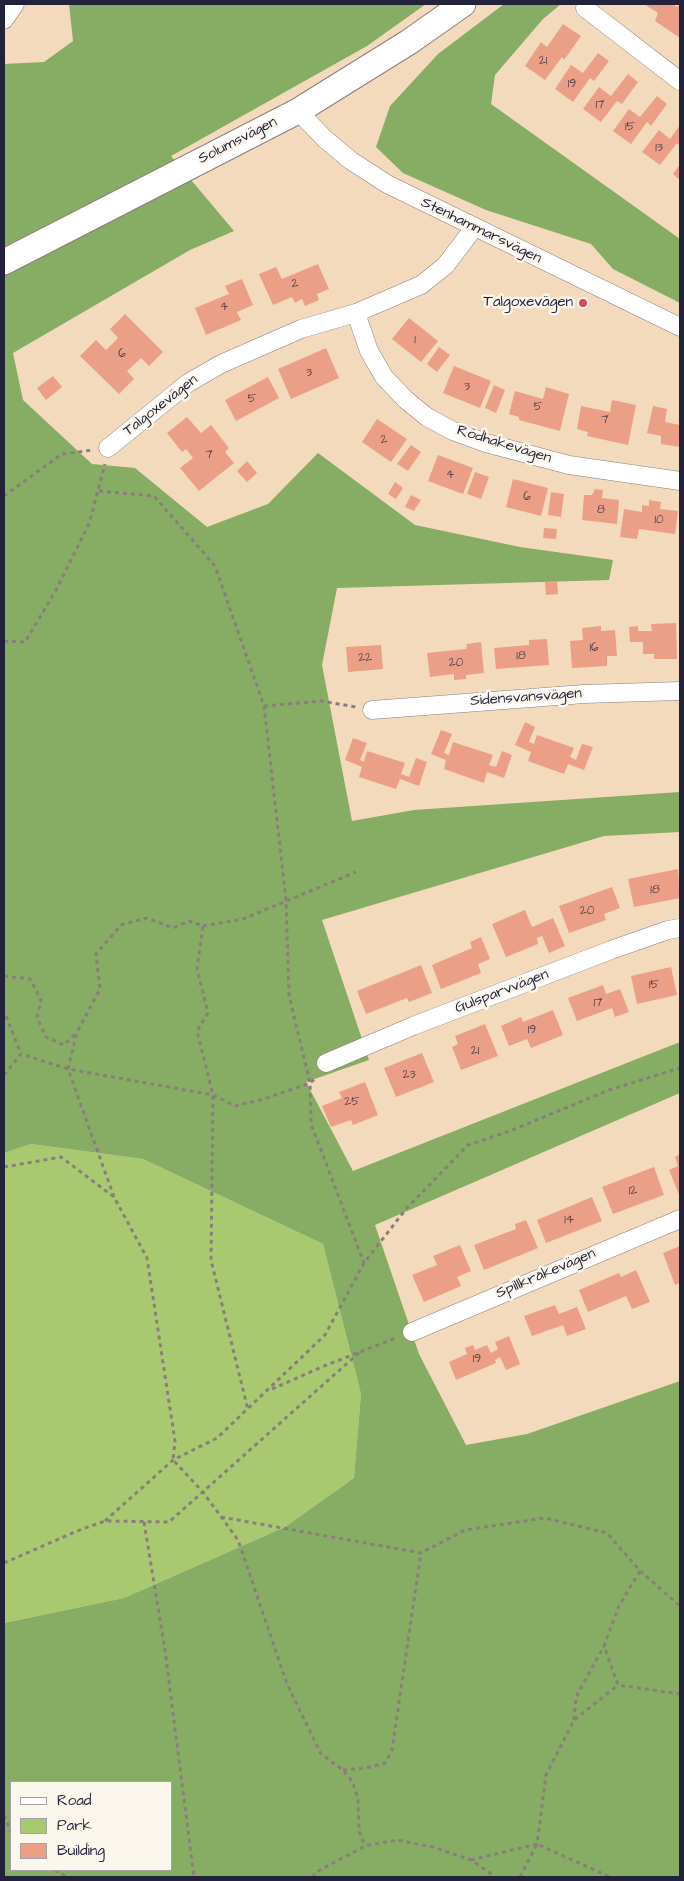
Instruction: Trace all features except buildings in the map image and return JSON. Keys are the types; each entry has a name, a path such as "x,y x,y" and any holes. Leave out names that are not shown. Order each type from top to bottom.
{"main road":[{"name":"Solumsvägen","path":"4,262 298,111 409,42 463,4"}],"street":[{"path":"4,20 15,4"},
{"path":"585,8 680,81"},
{"name":"Stenhammarsvägen","path":"298,111 325,139 386,184 680,327"},
{"name":"Talgoxevägen","path":"108,448 188,382 221,364 301,328 356,314 421,285 445,266 474,228"},
{"name":"Rödhakevägen","path":"356,314 369,350 384,377 420,412 454,431 486,443 569,465 680,481"},
{"name":"Sidensvansvägen","path":"372,710 584,694 680,691"},
{"name":"Gulsparvvägen","path":"326,1063 413,1026 611,950 668,930 680,928"},
{"name":"Spillkråkevägen","path":"412,1332 680,1219"}],"path":[{"path":"4,496 62,454 108,448 99,491 89,524 56,590 24,642 4,641"},
{"path":"99,491 154,496 215,566 264,706 286,900 289,995 310,1083 311,1124 364,1263"},
{"path":"264,706 321,701 372,710"},
{"path":"356,872 243,919 203,926 189,921 173,928 147,918 121,926 96,954 100,989 77,1032 68,1068 114,1197 147,1258 175,1441 173,1460 203,1492 238,1540 287,1684 299,1710 321,1754 343,1770 352,1781 358,1798 359,1830 365,1846"},
{"path":"203,926 197,969 208,1013 197,1031 213,1096 211,1260 248,1410"},
{"path":"4,976 30,979 41,1000 37,1018 46,1037 64,1045 77,1032"},
{"path":"4,1020 5,1016"},
{"path":"5,1016 21,1054"},
{"path":"21,1054 68,1068 213,1096 235,1106 264,1100 310,1083"},
{"path":"4,1075 21,1054"},
{"path":"105,1521 173,1460 217,1438 270,1390 325,1335 364,1263 406,1209 468,1145 510,1131 609,1090 680,1068"},
{"path":"4,1167 60,1157 114,1197"},
{"path":"270,1390 412,1332"},
{"path":"4,1563 77,1531 105,1521 169,1522 361,1352"},
{"path":"220,1517 421,1553 465,1530 546,1518 608,1533 640,1571 680,1606"},
{"path":"144,1522 165,1650 194,1877"},
{"path":"343,1770 366,1768 385,1763 392,1750 421,1553"},
{"path":"520,1877 537,1844 546,1775 574,1720 576,1697 604,1646 620,1606 640,1571"},
{"path":"604,1646 618,1685"},
{"path":"574,1720 618,1685 680,1694"},
{"path":"4,1815 10,1830"},
{"path":"312,1877 318,1871 365,1846 397,1840 433,1847 470,1860 490,1873 491,1877"},
{"path":"470,1860 537,1844 610,1877"}],"green space":[{"path":"69,4 426,4 367,46 171,156 234,231 190,250 13,353 23,400 92,464 135,468 207,527 268,504 318,453 415,525 520,547 613,560 609,580 337,588 322,665 352,821 414,810 680,792 680,832 604,836 322,920 369,1060 306,1082 353,1171 680,1042 680,1093 375,1225 419,1354 466,1445 527,1434 680,1381 680,1877 4,1877 4,1623 124,1598 285,1527 354,1478 361,1394 323,1244 143,1159 31,1144 4,1153 4,64 44,62 73,41"},
{"path":"504,4 561,4 543,19 495,75 491,104 680,239 680,303 613,269 591,244 486,210 403,173 376,147 390,106 438,54"},
{"path":"31,1144 143,1159 323,1244 361,1394 354,1478 285,1527 124,1598 4,1623 4,1153"}],"place":[{"name":"Talgoxevägen","path":"583,303"}]}
